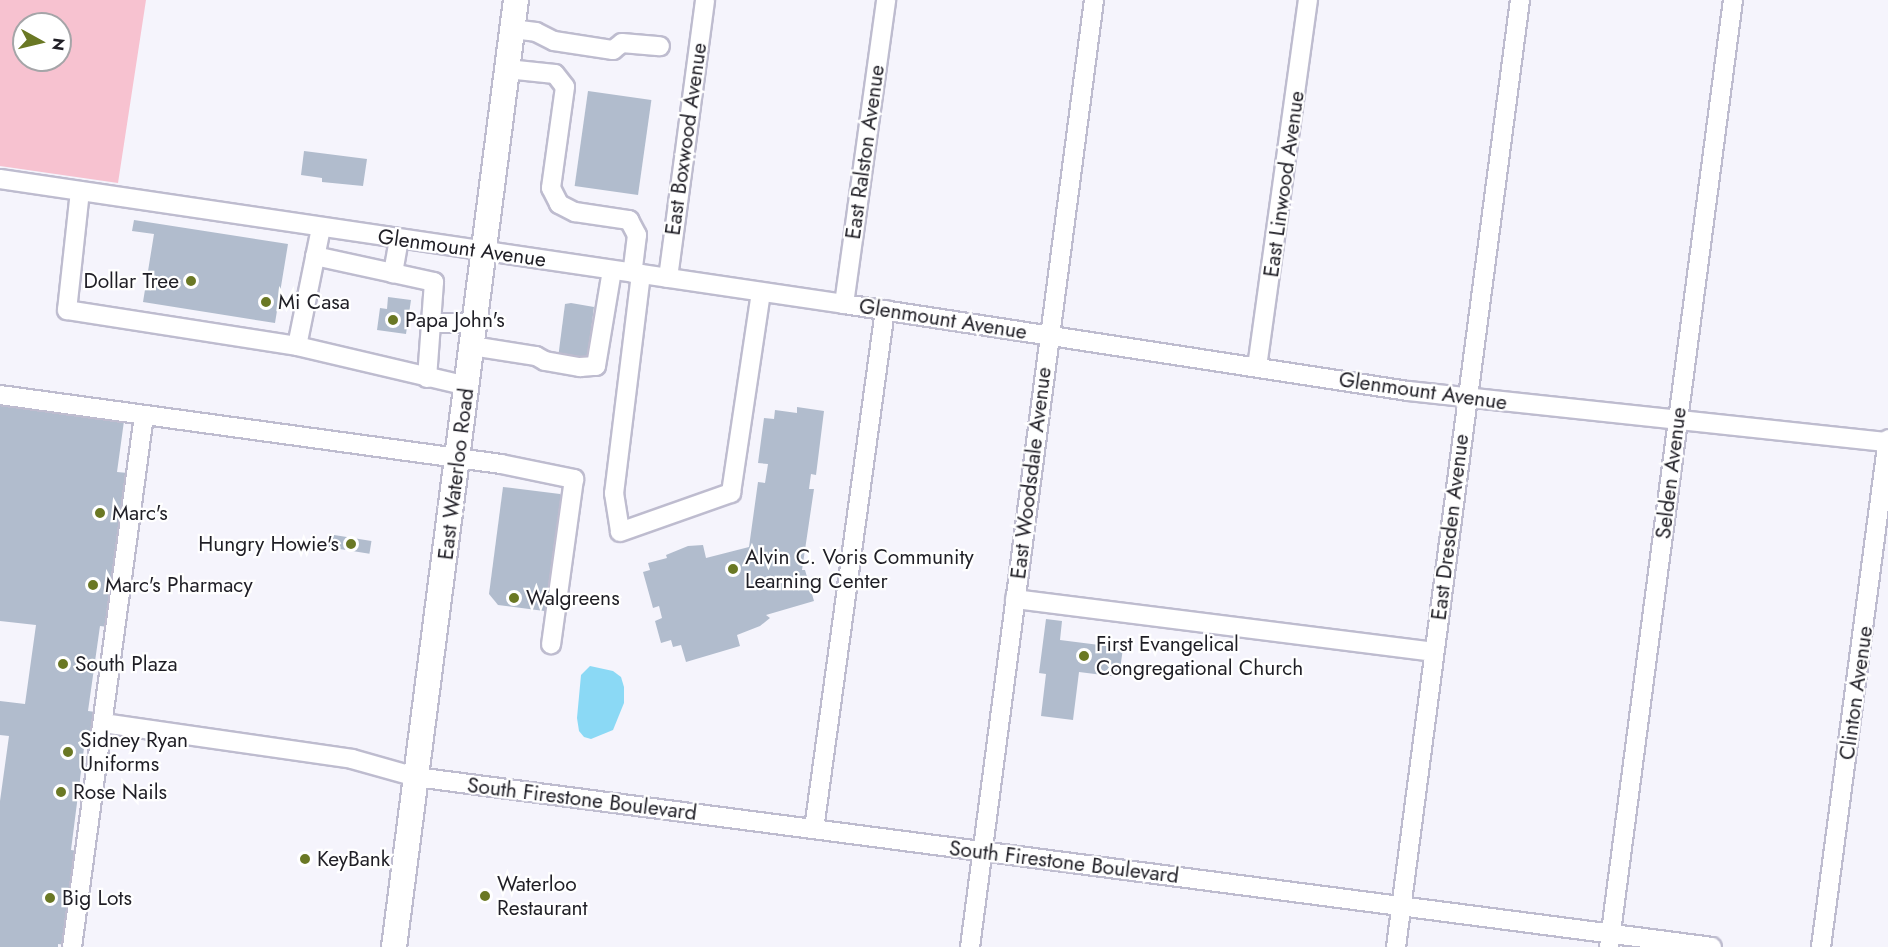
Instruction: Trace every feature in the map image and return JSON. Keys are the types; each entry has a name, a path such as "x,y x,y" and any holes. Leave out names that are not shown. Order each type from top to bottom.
{"main road":[{"name":"East Waterloo Road","path":"394,947 516,0"}],"street":[{"name":"East Boxwood Avenue","path":"668,278 705,0"},
{"name":"East Ralston Avenue","path":"844,304 886,0"},
{"name":"East Woodsdale Avenue","path":"970,947 1094,0"},
{"name":"East Linwood Avenue","path":"1257,367 1308,0"},
{"name":"East Dresden Avenue","path":"1396,947 1520,0"},
{"name":"Selden Avenue","path":"1610,940 1733,0"},
{"path":"512,29 536,32 554,41 613,50 622,43 660,45"},
{"path":"507,69 555,74 565,87 550,188 559,204 575,212 629,220 637,235 637,273 614,493 620,532 731,493 761,293"},
{"name":"Glenmount Avenue","path":"0,178 321,228 637,273 1467,398 1888,441"},
{"path":"80,191 67,310 297,346 467,386"},
{"path":"297,346 321,228"},
{"path":"393,273 399,239"},
{"path":"315,256 434,282 427,378"},
{"path":"431,323 473,334 545,361 580,367 596,366 612,270"},
{"path":"814,829 885,310"},
{"path":"0,395 501,464 574,479 551,644"},
{"path":"72,947 144,415"},
{"name":"Clinton Avenue","path":"1821,947 1888,441"},
{"path":"1015,599 1434,652"},
{"name":"South Firestone Boulevard","path":"103,723 352,759 416,777 1401,906 1610,940 1712,947"}],"shaded area":[{"path":"0,0 146,0 118,183 0,166"}],"water":[{"path":"590,666 613,671 621,677 624,687 624,703 613,730 591,739 584,737 579,731 577,718 581,675"}],"building":[{"path":"588,91 651,100 638,195 575,186"},
{"path":"304,151 367,159 363,186 322,182 322,178 301,175"},
{"path":"134,220 288,244 275,323 143,302 154,234 132,231"},
{"name":"Papa John's","path":"388,297 411,300 406,334 377,330 380,308 387,309"},
{"path":"565,304 594,307 587,362 558,358"},
{"name":"South Plaza","path":"0,405 124,421 117,472 128,473 108,627 100,626 88,711 96,712 92,749 84,748 71,850 78,851 66,945 58,944 58,947 0,947 0,801 9,736 0,735 0,701 25,704 36,625 0,621"},
{"path":"797,407 824,411 816,475 811,474 809,489 814,489 802,570 805,570 814,601 766,615 770,618 760,626 737,635 740,646 686,662 681,645 673,647 671,640 661,643 655,621 662,618 659,606 653,608 643,572 650,570 648,563 667,558 666,555 688,546 703,545 706,558 749,547 758,482 765,483 768,464 758,463 764,418 774,419 775,410 797,413"},
{"path":"503,487 560,494 566,502 552,612 498,605 489,594"},
{"path":"328,534 371,541 369,554 326,547"},
{"path":"1046,619 1062,621 1060,640 1123,648 1119,677 1079,672 1073,720 1041,716 1046,674 1039,673"}],"place":[{"name":"Dollar Tree","path":"191,281"},
{"name":"Mi Casa","path":"266,302"},
{"name":"Papa John's","path":"393,320"},
{"name":"Marc's","path":"100,513"},
{"name":"Hungry Howie's","path":"351,544"},
{"name":"Alvin C. Voris Community Learning Center","path":"733,569"},
{"name":"Marc's Pharmacy","path":"93,585"},
{"name":"Walgreens","path":"514,598"},
{"name":"First Evangelical Congregational Church","path":"1084,656"},
{"name":"South Plaza","path":"63,664"},
{"name":"Sidney Ryan Uniforms","path":"68,752"},
{"name":"Rose Nails","path":"61,792"},
{"name":"KeyBank","path":"305,859"},
{"name":"Waterloo Restaurant","path":"485,896"},
{"name":"Big Lots","path":"50,898"}]}
